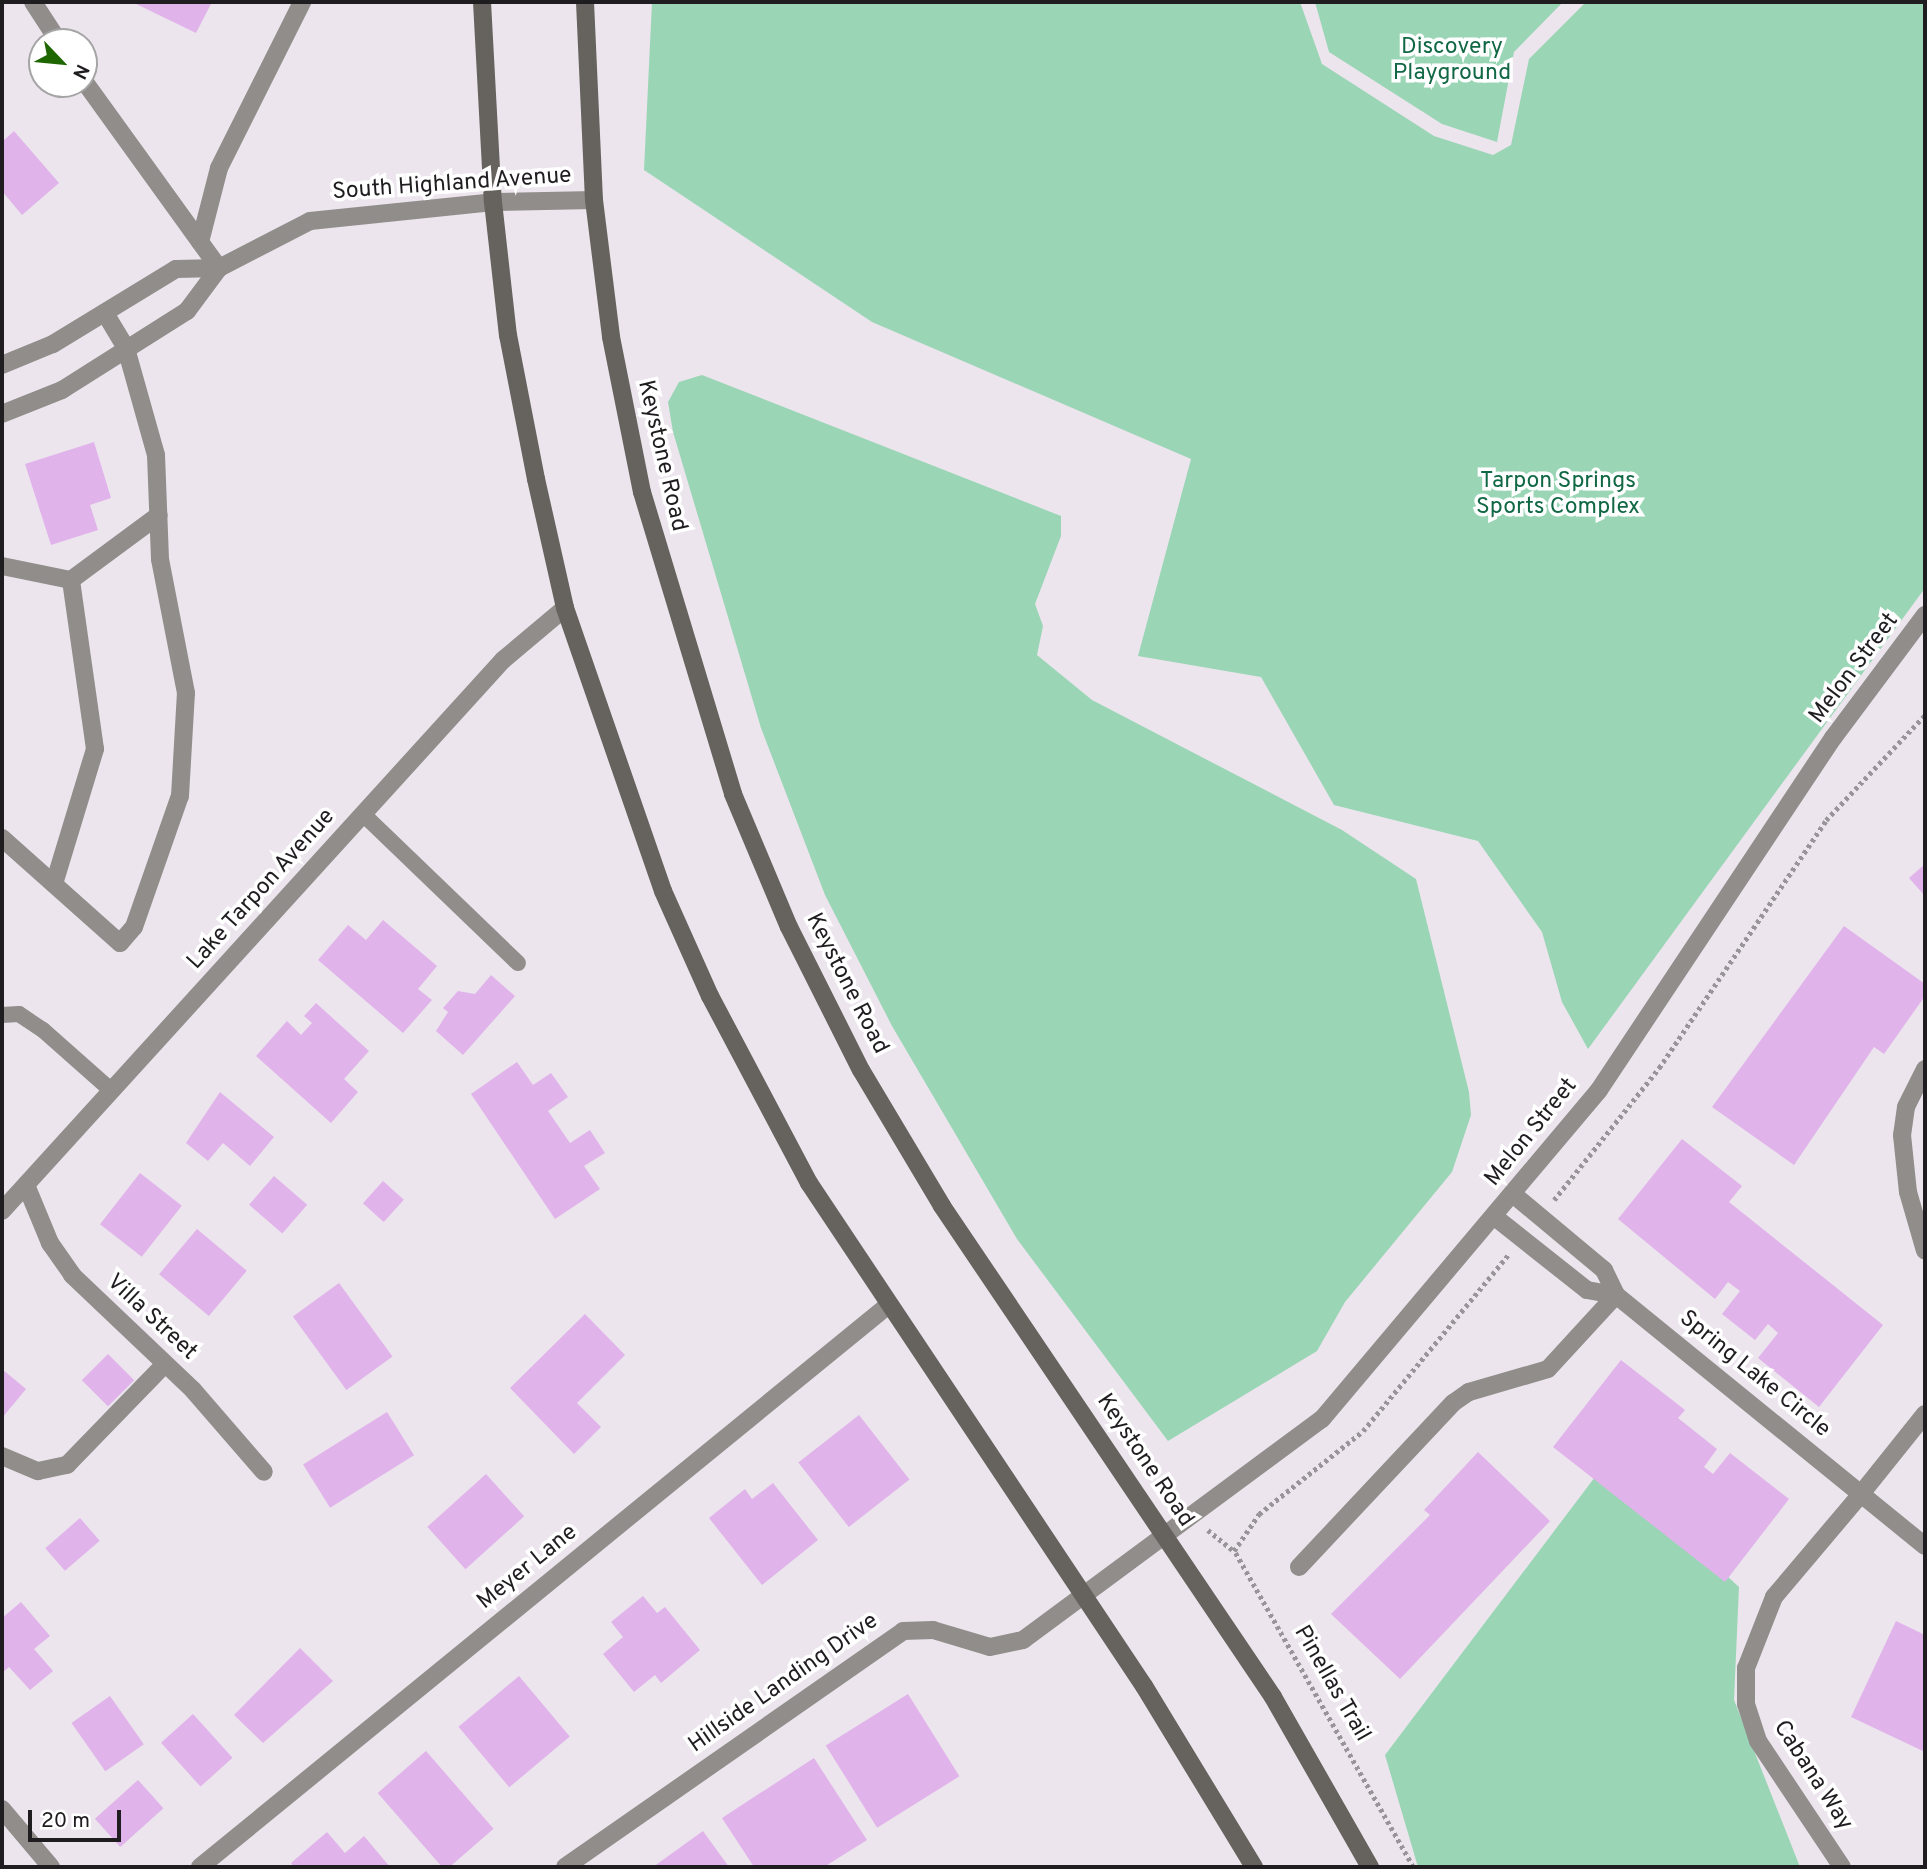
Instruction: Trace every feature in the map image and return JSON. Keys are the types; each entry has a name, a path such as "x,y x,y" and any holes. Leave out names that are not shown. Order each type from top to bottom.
{"main road":[{"path":"482,2 493,202 508,335 565,608 635,824 710,996 809,1183 887,1307 1084,1596 1254,1867"},
{"name":"Keystone Road","path":"585,2 594,200 611,337 642,492 733,794 789,928 861,1070 942,1206 1273,1697 1370,1867"}],"street":[{"path":"33,2 50,28"},
{"path":"200,242 219,168 302,2"},
{"path":"96,98 219,268"},
{"name":"South Highland Avenue","path":"219,268 310,221 493,202 594,200"},
{"path":"2,365 53,344 176,269 219,268"},
{"path":"2,414 62,390 187,311 219,268"},
{"path":"2,838 120,943 134,927 180,796 186,693 160,559 156,455 126,348 105,313"},
{"path":"2,566 71,580 159,515"},
{"path":"54,884 95,749 71,580"},
{"name":"Lake Tarpon Avenue","path":"2,1212 503,660 565,608"},
{"name":"Melon Street","path":"1084,1596 1163,1532 1195,1512 1327,1414 1496,1218 1603,1084 1833,738 1925,615"},
{"path":"1925,1069 1906,1107 1902,1135 1908,1192 1925,1251"},
{"name":"Villa Street","path":"26,1185 50,1243 72,1275 164,1365 264,1472"},
{"name":"Spring Lake Circle","path":"1514,1195 1604,1270 1616,1295 1925,1546"},
{"name":"Spring Lake Circle","path":"1496,1218 1587,1290 1616,1295"},
{"path":"1298,1567 1453,1404 1469,1392 1548,1369 1616,1295"},
{"name":"Meyer Lane","path":"200,1867 887,1307"},
{"path":"2,1456 38,1472 67,1465 164,1365"},
{"path":"1861,1494 1925,1414"},
{"name":"Cabana Way","path":"1842,1867 1758,1741 1746,1704 1746,1668 1774,1597 1861,1494"},
{"name":"Hillside Landing Drive","path":"565,1867 903,1632 923,1629 990,1647 1010,1646 1084,1596"},
{"path":"2,1808 51,1867"}],"lane":[{"path":"363,814 518,963"},
{"path":"2,1015 19,1014 43,1030 112,1091"}],"path":[{"path":"1195,1512 1217,1543 1234,1551 1253,1520"},
{"name":"Pinellas Trail","path":"1234,1551 1413,1867"}],"green space":[{"name":"Tarpon Springs Sports Complex","path":"652,2 1300,2 1322,64 1434,136 1493,155 1511,145 1529,59 1586,2 1925,2 1925,588 1588,1049 1562,1002 1542,932 1478,841 1334,805 1261,677 1138,656 1191,459 872,322 644,170"},
{"name":"Discovery Playground","path":"1315,2 1563,2 1514,52 1497,142 1442,124 1329,52"},
{"path":"702,375 1061,516 1061,536 1035,604 1043,626 1037,655 1092,700 1342,830 1416,879 1469,1092 1471,1115 1452,1172 1345,1302 1317,1351 1168,1441 1017,1239 892,1026 825,895 761,728 673,432 668,402 679,382"},
{"path":"1598,1473 1656,1511 1739,1587 1734,1700 1800,1867 1418,1867 1385,1755"}],"building":[{"path":"132,2 212,2 196,33"},
{"path":"14,131 59,183 22,215 2,191 2,142"},
{"path":"94,442 111,498 90,505 98,530 51,545 25,464"},
{"path":"1925,864 1925,896 1909,878"},
{"path":"383,920 437,966 418,989 432,1000 403,1033 318,960 348,925 366,940"},
{"path":"1844,926 1925,984 1925,996 1884,1054 1874,1047 1794,1165 1712,1107"},
{"path":"491,975 515,996 463,1055 436,1031 448,1012 443,1008 458,991 475,994"},
{"path":"316,1003 369,1051 344,1079 358,1092 331,1123 256,1056 287,1021 301,1035 312,1023 304,1016"},
{"path":"517,1062 533,1085 551,1073 568,1097 548,1111 570,1143 590,1130 605,1153 584,1166 600,1189 555,1219 471,1094"},
{"path":"220,1092 274,1137 250,1166 223,1143 208,1161 186,1143"},
{"path":"1682,1139 1742,1186 1729,1202 1883,1325 1819,1407 1758,1358 1778,1333 1768,1324 1755,1340 1722,1314 1740,1291 1728,1282 1715,1299 1618,1219"},
{"path":"140,1173 182,1206 142,1257 100,1224"},
{"path":"274,1176 307,1205 282,1234 249,1205"},
{"path":"383,1181 404,1200 384,1222 363,1203"},
{"path":"197,1229 247,1271 209,1316 159,1274"},
{"path":"339,1283 392,1357 346,1390 293,1317"},
{"path":"585,1314 625,1355 577,1403 601,1427 574,1454 510,1388"},
{"path":"108,1354 134,1380 108,1406 82,1380"},
{"path":"1621,1360 1685,1410 1678,1418 1717,1449 1704,1467 1713,1474 1730,1453 1789,1499 1725,1582 1553,1447"},
{"path":"2,1369 26,1389 2,1418"},
{"path":"387,1412 414,1455 330,1508 303,1464"},
{"path":"859,1415 909,1480 849,1527 798,1462"},
{"path":"1478,1452 1550,1521 1400,1679 1331,1614 1430,1515 1424,1510"},
{"path":"486,1474 524,1516 465,1569 427,1527"},
{"path":"773,1483 818,1540 762,1585 709,1518 745,1489 752,1499"},
{"path":"80,1518 100,1541 65,1571 45,1548"},
{"path":"643,1596 657,1613 665,1607 700,1650 661,1683 655,1675 634,1692 603,1654 623,1637 611,1622"},
{"path":"21,1602 50,1636 34,1649 53,1671 30,1690 9,1667 2,1673 2,1618"},
{"path":"1896,1621 1925,1635 1925,1752 1851,1717"},
{"path":"300,1648 333,1681 263,1743 234,1715"},
{"path":"519,1676 570,1737 509,1787 458,1727"},
{"path":"908,1694 959,1776 877,1828 826,1745"},
{"path":"110,1696 144,1744 105,1771 71,1723"},
{"path":"193,1714 232,1758 201,1787 161,1743"},
{"path":"426,1751 494,1829 450,1867 442,1867 378,1793"},
{"path":"814,1758 867,1840 824,1867 754,1867 722,1818"},
{"path":"138,1780 163,1808 120,1847 95,1819"},
{"path":"703,1831 729,1867 653,1867"},
{"path":"327,1832 345,1853 364,1836 390,1867 294,1867 291,1863"}]}
